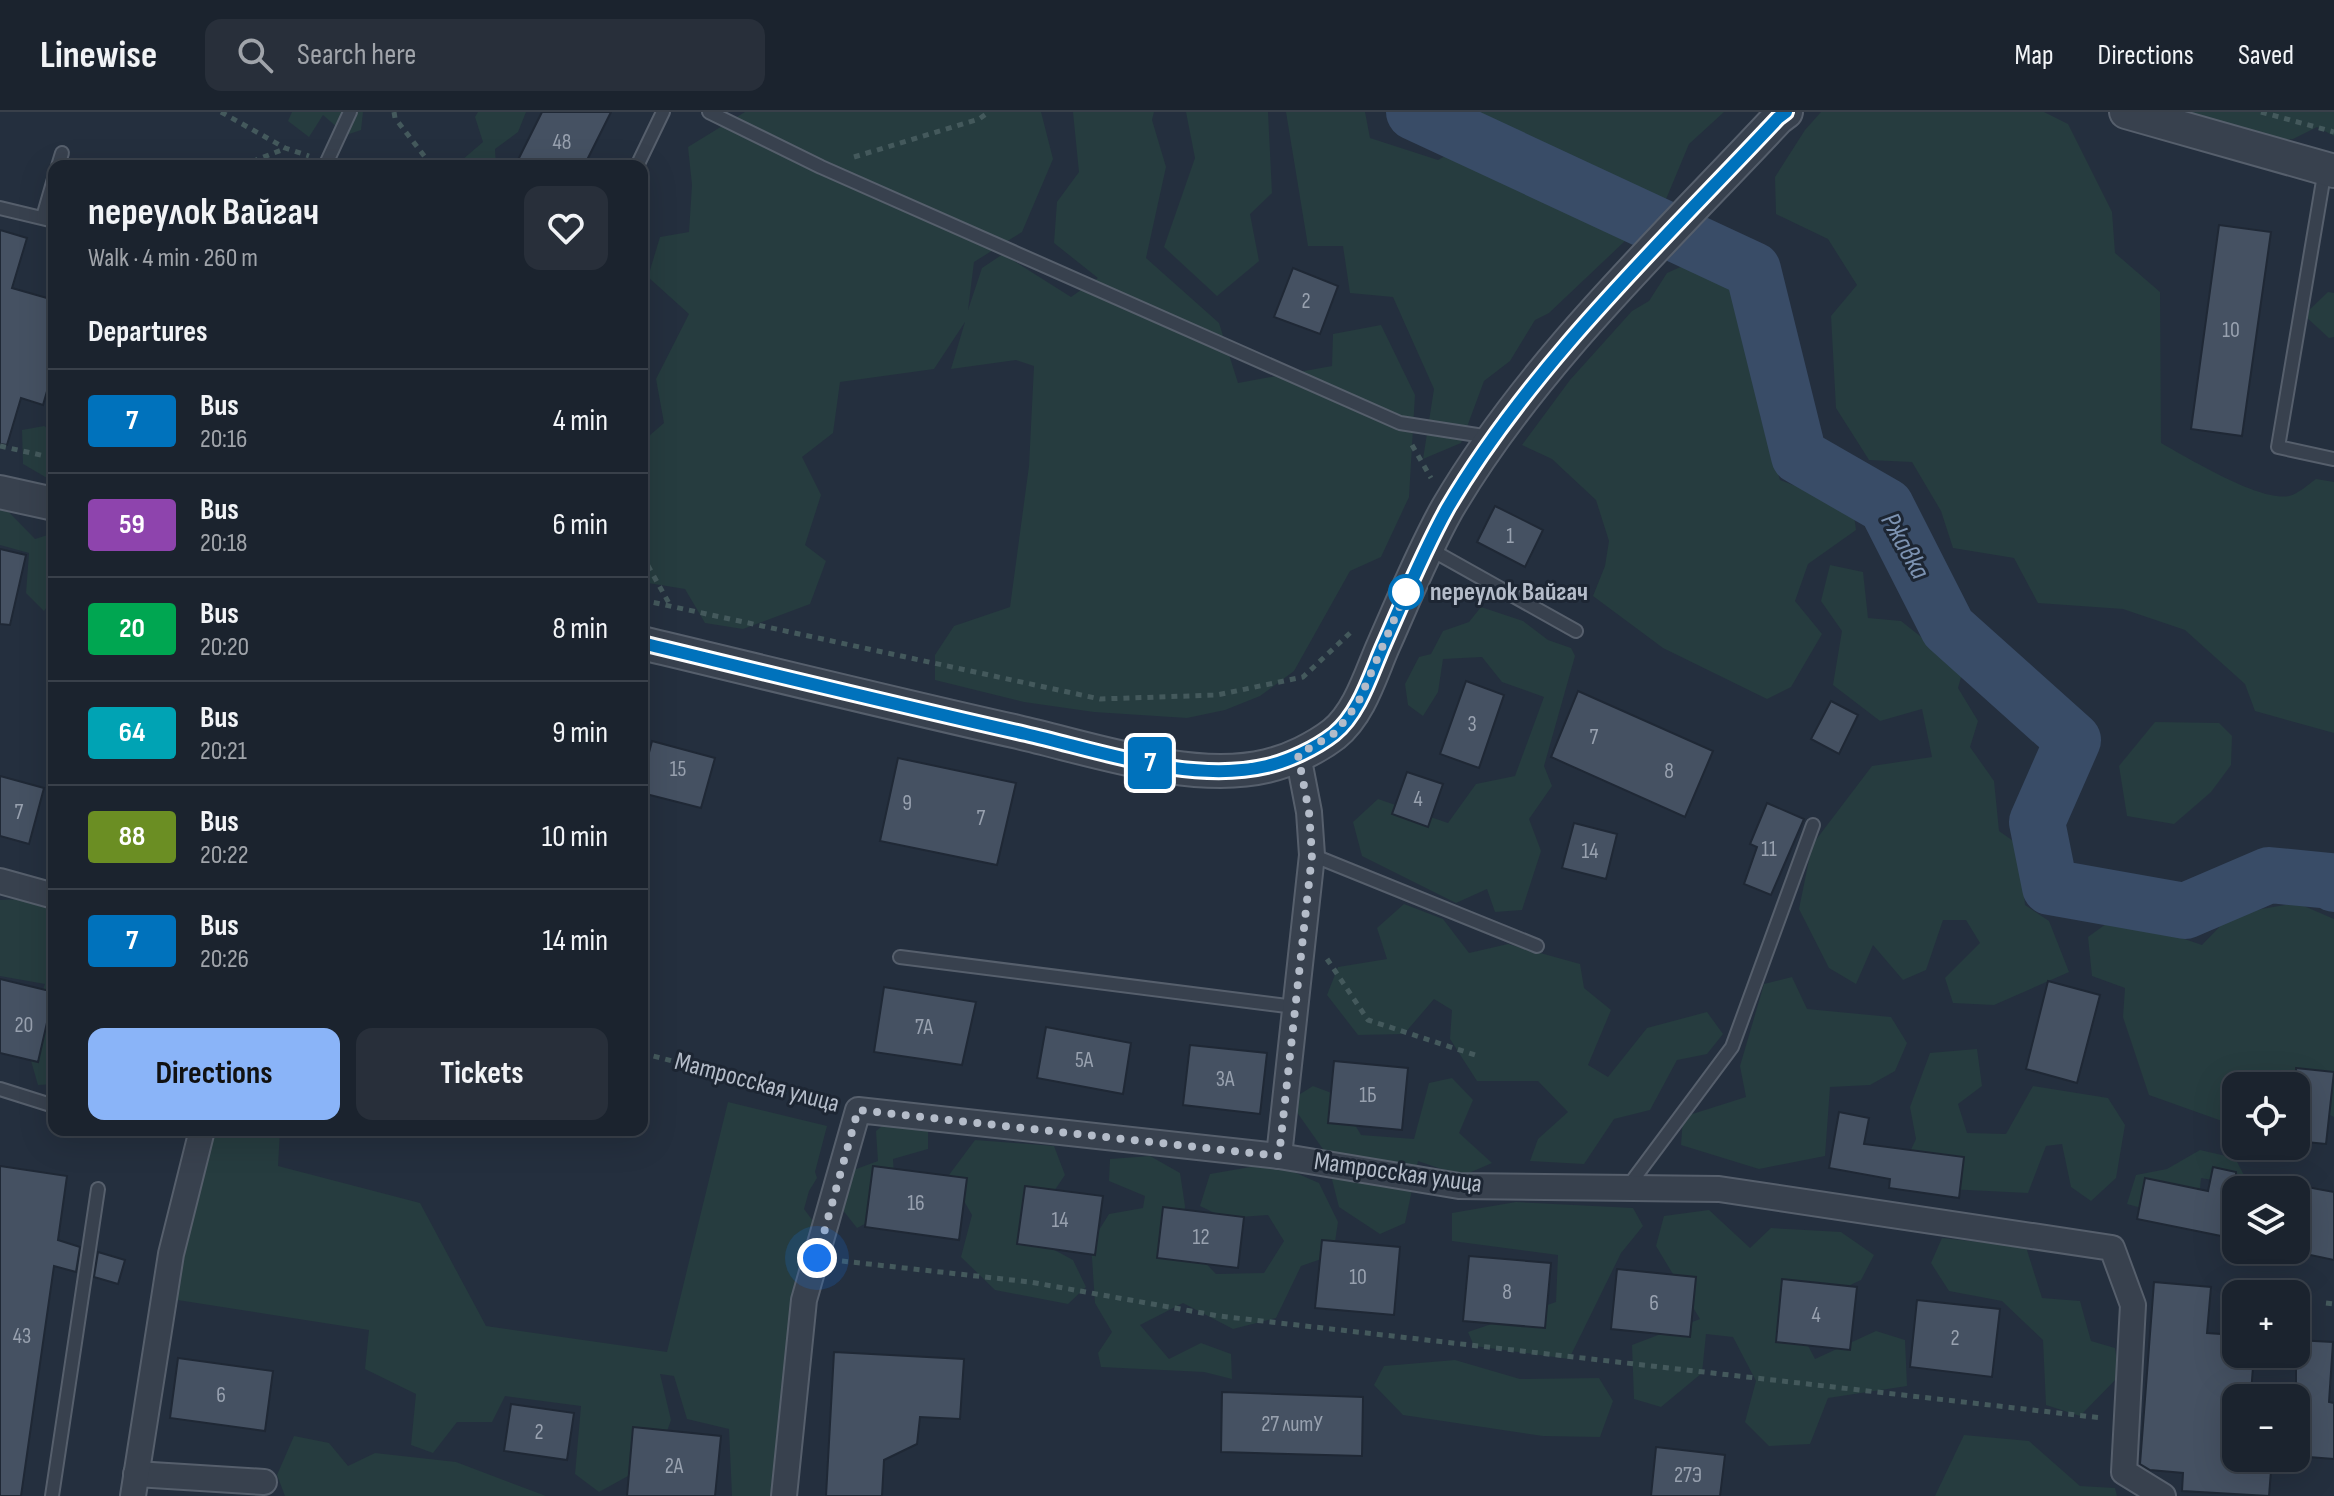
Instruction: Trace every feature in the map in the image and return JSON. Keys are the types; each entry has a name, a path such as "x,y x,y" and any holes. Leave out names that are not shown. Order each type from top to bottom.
{"street":[{"path":"2126,112 2329,170"},
{"path":"648,644 1176,767 1238,770 1267,766 1298,755 1335,733 1358,703 1447,510 1493,438 1590,319 1782,115"},
{"path":"0,492 48,503"},
{"path":"1279,1156 1312,855 1309,812 1298,755"},
{"path":"0,881 48,894"},
{"path":"784,1496 804,1300 858,1110"},
{"name":"Матросская улица","path":"858,1110 1279,1156 1459,1186 1719,1189 2112,1248 2133,1305 2126,1420"},
{"path":"200,1136 171,1254 134,1485 268,1489"},
{"path":"2126,1420 2124,1472 2163,1496"}],"lane":[{"path":"332,160 350,112"},
{"path":"640,160 663,112"},
{"path":"709,112 821,167 1400,423 1493,438"},
{"path":"2329,170 2278,447 2333,459"},
{"path":"0,208 48,219"},
{"path":"1428,548 1576,631"},
{"path":"1627,1188 1732,1047 1813,825"},
{"path":"1312,855 1537,946"},
{"path":"900,957 1295,1007"},
{"path":"0,1089 48,1104"},
{"path":"52,1496 98,1189"}],"path":[{"path":"221,112 285,148 317,160"},
{"path":"394,112 395,118 427,160"},
{"path":"821,167 979,119 989,112"},
{"path":"2261,112 2334,132"},
{"path":"256,160 285,148"},
{"path":"1400,423 1447,510"},
{"path":"0,446 48,457"},
{"path":"648,566 670,606"},
{"path":"648,601 1100,699 1217,695 1303,677 1350,633"},
{"path":"1304,925 1368,1020 1475,1055"},
{"name":"Матросская улица","path":"648,1055 858,1110"},
{"path":"817,1258 1030,1282 1219,1316 2126,1420"},
{"path":"2326,1303 2334,1304"}],"green space":[{"path":"292,112 363,112 361,130 346,135 323,115 309,137 288,121"},
{"path":"478,112 526,112 518,132 495,149 496,160 462,160 483,142 475,117"},
{"path":"745,112 1041,112 1053,159 1022,232 974,262 968,310 982,268 1003,254 1071,297 1098,278 1054,243 1057,202 1079,172 1073,112 1154,112 1152,120 1166,167 1146,258 1219,323 1238,383 1332,366 1333,334 1381,325 1415,395 1409,497 1381,557 1350,571 1294,671 1260,696 1225,710 1187,718 1094,712 1024,702 935,680 935,655 954,626 1010,607 1029,466 1034,366 1016,360 951,369 965,322 934,369 840,382 833,433 802,457 821,495 805,545 826,561 810,604 743,629 705,623 685,589 648,583 648,437 664,423 656,379 689,314 648,277 660,237 689,232 692,185 688,147"},
{"path":"1186,112 1268,112 1272,193 1250,214 1259,261 1217,296 1164,247 1195,158"},
{"path":"1286,112 1365,112 1370,138 1438,160 1461,147 1463,112 1724,112 1689,144 1664,204 1549,313 1535,320 1510,361 1484,381 1461,443 1423,459 1434,389 1393,297 1350,293 1343,246 1308,246"},
{"path":"1821,112 2044,112 2068,124 2112,212 2115,253 2160,292 2161,443 2243,486 2276,496 2292,495 2316,479 2334,482 2334,733 2255,711 2245,684 2185,630 2123,609 2038,603 2014,558 1953,548 1941,511 1912,462 1869,460 1836,408 1831,316 1857,285 1828,239 1776,214 1775,177 1805,130"},
{"path":"2177,112 2334,112 2334,136 2317,127 2293,139 2239,147"},
{"path":"1723,248 1750,259 1741,301 1773,306 1791,322 1789,365 1768,383 1760,415 1780,480 1853,508 1856,530 1808,564 1795,601 1822,634 1791,687 1767,699 1663,648 1593,596 1605,566 1609,541 1596,500 1552,459 1522,445 1570,380 1632,311 1649,301 1667,273"},
{"path":"2328,292 2334,293 2334,337 2329,338 2304,315"},
{"path":"44,426 48,428 48,479 23,464 22,430"},
{"path":"0,503 35,539 48,535 48,605 44,611 26,593 29,553 0,545"},
{"path":"1830,565 1863,572 1868,618 1901,621 1963,670 1958,688 1978,721 1970,747 1994,781 1999,831 2019,845 2025,905 2049,921 2069,972 1994,1005 1953,1003 1945,978 1980,943 1966,920 1943,920 1926,970 1903,980 1873,945 1856,984 1829,968 1799,909 1812,845 1872,766 1932,757 1922,709 1880,721 1833,685 1842,631 1821,601"},
{"path":"1481,607 1523,621 1548,640 1571,648 1575,656 1544,766 1552,786 1529,819 1541,851 1522,910 1495,912 1487,889 1456,903 1362,856 1353,822 1378,799 1448,823 1476,784 1515,776 1544,697 1502,682 1482,657 1443,659 1438,692 1423,716 1408,705 1405,684 1419,657 1431,654 1443,631 1469,622"},
{"path":"2155,722 2219,723 2232,736 2231,765 2211,792 2174,824 2127,816 2119,766"},
{"path":"0,900 48,900 48,1084 38,1085 25,1040 45,984 0,976"},
{"path":"2297,903 2334,919 2334,1117 2310,1105 2310,1072 2222,1072 2222,1121 2149,1095 2123,1017 2125,988 2092,976 2088,937 2117,916 2202,945 2232,914"},
{"path":"1404,904 1443,919 1469,953 1508,944 1580,964 1584,988 1611,1010 1588,1065 1608,1077 1647,1028 1707,1012 1723,1034 1707,1054 1677,1060 1650,1110 1614,1119 1584,1164 1530,1161 1538,1139 1568,1112 1538,1081 1477,1081 1450,1039 1452,1010 1434,999 1404,1034 1358,1035 1327,995 1338,967 1387,959 1377,928"},
{"path":"1792,977 1807,1009 1891,1017 1907,1043 1895,1071 1870,1085 1830,1087 1825,1156 1759,1169 1681,1145 1683,1117 1746,1097 1740,1066 1764,984"},
{"path":"1977,1049 1982,1086 1958,1104 1967,1133 2006,1134 2033,1086 2108,1098 2125,1125 2116,1178 2091,1201 2071,1187 2062,1144 2046,1146 2028,1193 1927,1188 1903,1167 1916,1139 1910,1107 1930,1053"},
{"path":"1452,1078 1473,1100 1459,1133 1492,1163 1462,1176 1418,1161 1405,1223 1380,1234 1339,1207 1325,1152 1289,1101 1313,1086 1337,1095 1361,1135 1414,1139 1429,1083"},
{"path":"728,1102 827,1126 815,1172 817,1178 804,1209 819,1229 792,1384 776,1435 792,1480 787,1496 732,1496 729,1429 687,1419 674,1376 660,1374 671,1420 657,1460 599,1492 575,1474 581,1406 505,1396 492,1422 457,1422 433,1453 411,1445 416,1394 365,1369 369,1330 171,1299 212,1136 280,1136 278,1166 420,1203 486,1326 667,1352"},
{"path":"892,1118 928,1126 928,1149 893,1159 896,1208 857,1228 842,1209 848,1172 878,1161 876,1131"},
{"path":"975,1140 1054,1146 1065,1175 1025,1234 1073,1260 1086,1287 1068,1304 995,1290 961,1257 972,1215 949,1175"},
{"path":"2200,1150 2222,1155 2222,1160 2236,1160 2244,1176 2222,1176 2222,1182 2201,1178 2198,1212 2149,1210 2127,1204 2136,1175 2167,1169"},
{"path":"1150,1156 1180,1173 1185,1206 1183,1240 1216,1274 1264,1273 1284,1241 1268,1215 1225,1218 1200,1206 1210,1174 1273,1163 1319,1183 1338,1222 1333,1255 1301,1266 1276,1318 1233,1329 1183,1303 1140,1325 1169,1359 1201,1343 1231,1354 1232,1379 1204,1372 1101,1367 1098,1353 1112,1332 1095,1303 1091,1243 1109,1214 1143,1208 1145,1196 1109,1181 1110,1159"},
{"path":"1516,1202 1633,1208 1643,1226 1621,1253 1569,1359 1474,1346 1468,1332 1556,1302 1558,1255 1452,1241 1452,1213"},
{"path":"1709,1210 1750,1248 1771,1228 1841,1232 1874,1255 1861,1280 1791,1313 1815,1359 1876,1331 1905,1340 1907,1386 1828,1398 1810,1444 1769,1446 1745,1422 1756,1381 1733,1337 1706,1334 1702,1373 1661,1407 1634,1399 1632,1345 1700,1319 1656,1246 1664,1216"},
{"path":"1942,1238 2026,1247 2042,1298 2080,1301 2091,1341 2115,1348 2119,1376 2080,1416 2046,1405 2043,1340 2002,1301 1949,1291 1931,1263"},
{"path":"1455,1360 1520,1379 1599,1378 1613,1401 1600,1437 1543,1436 1403,1415 1374,1385 1384,1366"},
{"path":"1964,1435 2029,1441 2080,1486 2115,1488 2117,1496 1935,1496"},
{"path":"294,1436 329,1443 348,1466 375,1453 456,1462 546,1496 285,1496 277,1475"}],"building":[{"path":"542,112 611,112 587,160 518,160"},
{"path":"2219,225 2271,232 2242,436 2191,429"},
{"path":"0,230 27,238 12,288 48,298 48,388 43,405 21,398 7,445 0,444"},
{"path":"1293,268 1338,286 1320,334 1274,317"},
{"path":"1495,506 1543,530 1525,567 1477,542"},
{"path":"0,549 26,555 10,625 0,624"},
{"path":"1466,681 1504,695 1479,768 1440,754"},
{"path":"1578,691 1713,751 1685,817 1551,757"},
{"path":"1831,701 1858,715 1839,754 1811,739"},
{"path":"652,741 715,758 701,808 648,795 648,757"},
{"path":"898,758 1016,783 997,865 880,841"},
{"path":"1407,772 1443,784 1428,827 1392,814"},
{"path":"0,776 44,788 29,844 0,836"},
{"path":"1767,803 1804,819 1771,895 1744,884 1757,847 1750,844"},
{"path":"1574,823 1617,834 1606,879 1562,868"},
{"path":"0,979 48,991 48,1018 38,1062 0,1053"},
{"path":"2048,981 2100,995 2077,1083 2026,1069"},
{"path":"884,987 976,1002 962,1065 874,1052"},
{"path":"1046,1027 1131,1043 1123,1094 1037,1078"},
{"path":"1190,1045 1267,1053 1260,1114 1183,1105"},
{"path":"1334,1061 1408,1068 1402,1130 1328,1123"},
{"path":"2296,1068 2334,1072 2326,1144 2310,1142 2310,1072 2296,1072"},
{"path":"1839,1112 1869,1118 1864,1144 1964,1157 1959,1198 1889,1188 1890,1179 1829,1168"},
{"path":"0,1166 67,1176 58,1240 80,1247 76,1272 54,1266 21,1496 0,1496"},
{"path":"873,1166 967,1178 959,1240 865,1227"},
{"path":"2213,1167 2236,1172 2236,1176 2222,1176 2222,1236 2137,1219 2145,1178 2208,1191"},
{"path":"1025,1186 1103,1196 1095,1255 1017,1244"},
{"path":"2310,1188 2334,1192 2334,1260 2310,1255"},
{"path":"1163,1207 1244,1217 1238,1268 1157,1258"},
{"path":"1322,1240 1400,1247 1394,1315 1315,1308"},
{"path":"98,1252 125,1260 118,1284 94,1277"},
{"path":"1469,1256 1551,1263 1545,1328 1463,1321"},
{"path":"1617,1269 1696,1277 1690,1337 1611,1329"},
{"path":"1782,1279 1857,1287 1850,1350 1776,1342"},
{"path":"2154,1282 2211,1287 2207,1333 2222,1334 2222,1368 2253,1368 2252,1384 2222,1384 2222,1472 2271,1472 2269,1496 2182,1491 2183,1473 2150,1470 2140,1464"},
{"path":"1917,1300 2000,1309 1992,1377 1910,1367"},
{"path":"2310,1341 2333,1342 2329,1402 2334,1403 2334,1459 2310,1457 2310,1384 2296,1384 2296,1368 2310,1368"},
{"path":"834,1352 964,1359 960,1419 920,1417 917,1444 884,1460 882,1496 826,1496"},
{"path":"178,1358 273,1371 265,1431 170,1418"},
{"path":"1222,1392 1363,1397 1362,1456 1221,1452"},
{"path":"511,1404 574,1413 567,1460 504,1451"},
{"path":"633,1427 721,1436 715,1496 627,1496"},
{"path":"1656,1447 1725,1455 1720,1496 1651,1496"}],"waterway":[{"name":"Ржавка","path":"1414,112 1753,270 1799,456 1886,506 1948,628 2073,740 2037,822 2050,887 2185,911 2269,875 2331,881 2334,884"}],"bus line":[{"name":"7","path":"648,644 1152,763 1208,770 1238,770 1267,766 1298,755 1335,733 1358,703 1407,590 1447,510 1493,438 1590,319 1786,112"}],"place":[{"name":"переулок Вайгач","path":"1406,592"}],"route":[{"path":"817,1258 858,1110 1279,1156 1312,855 1309,812 1298,755 1335,733 1358,703 1406,592"}]}
